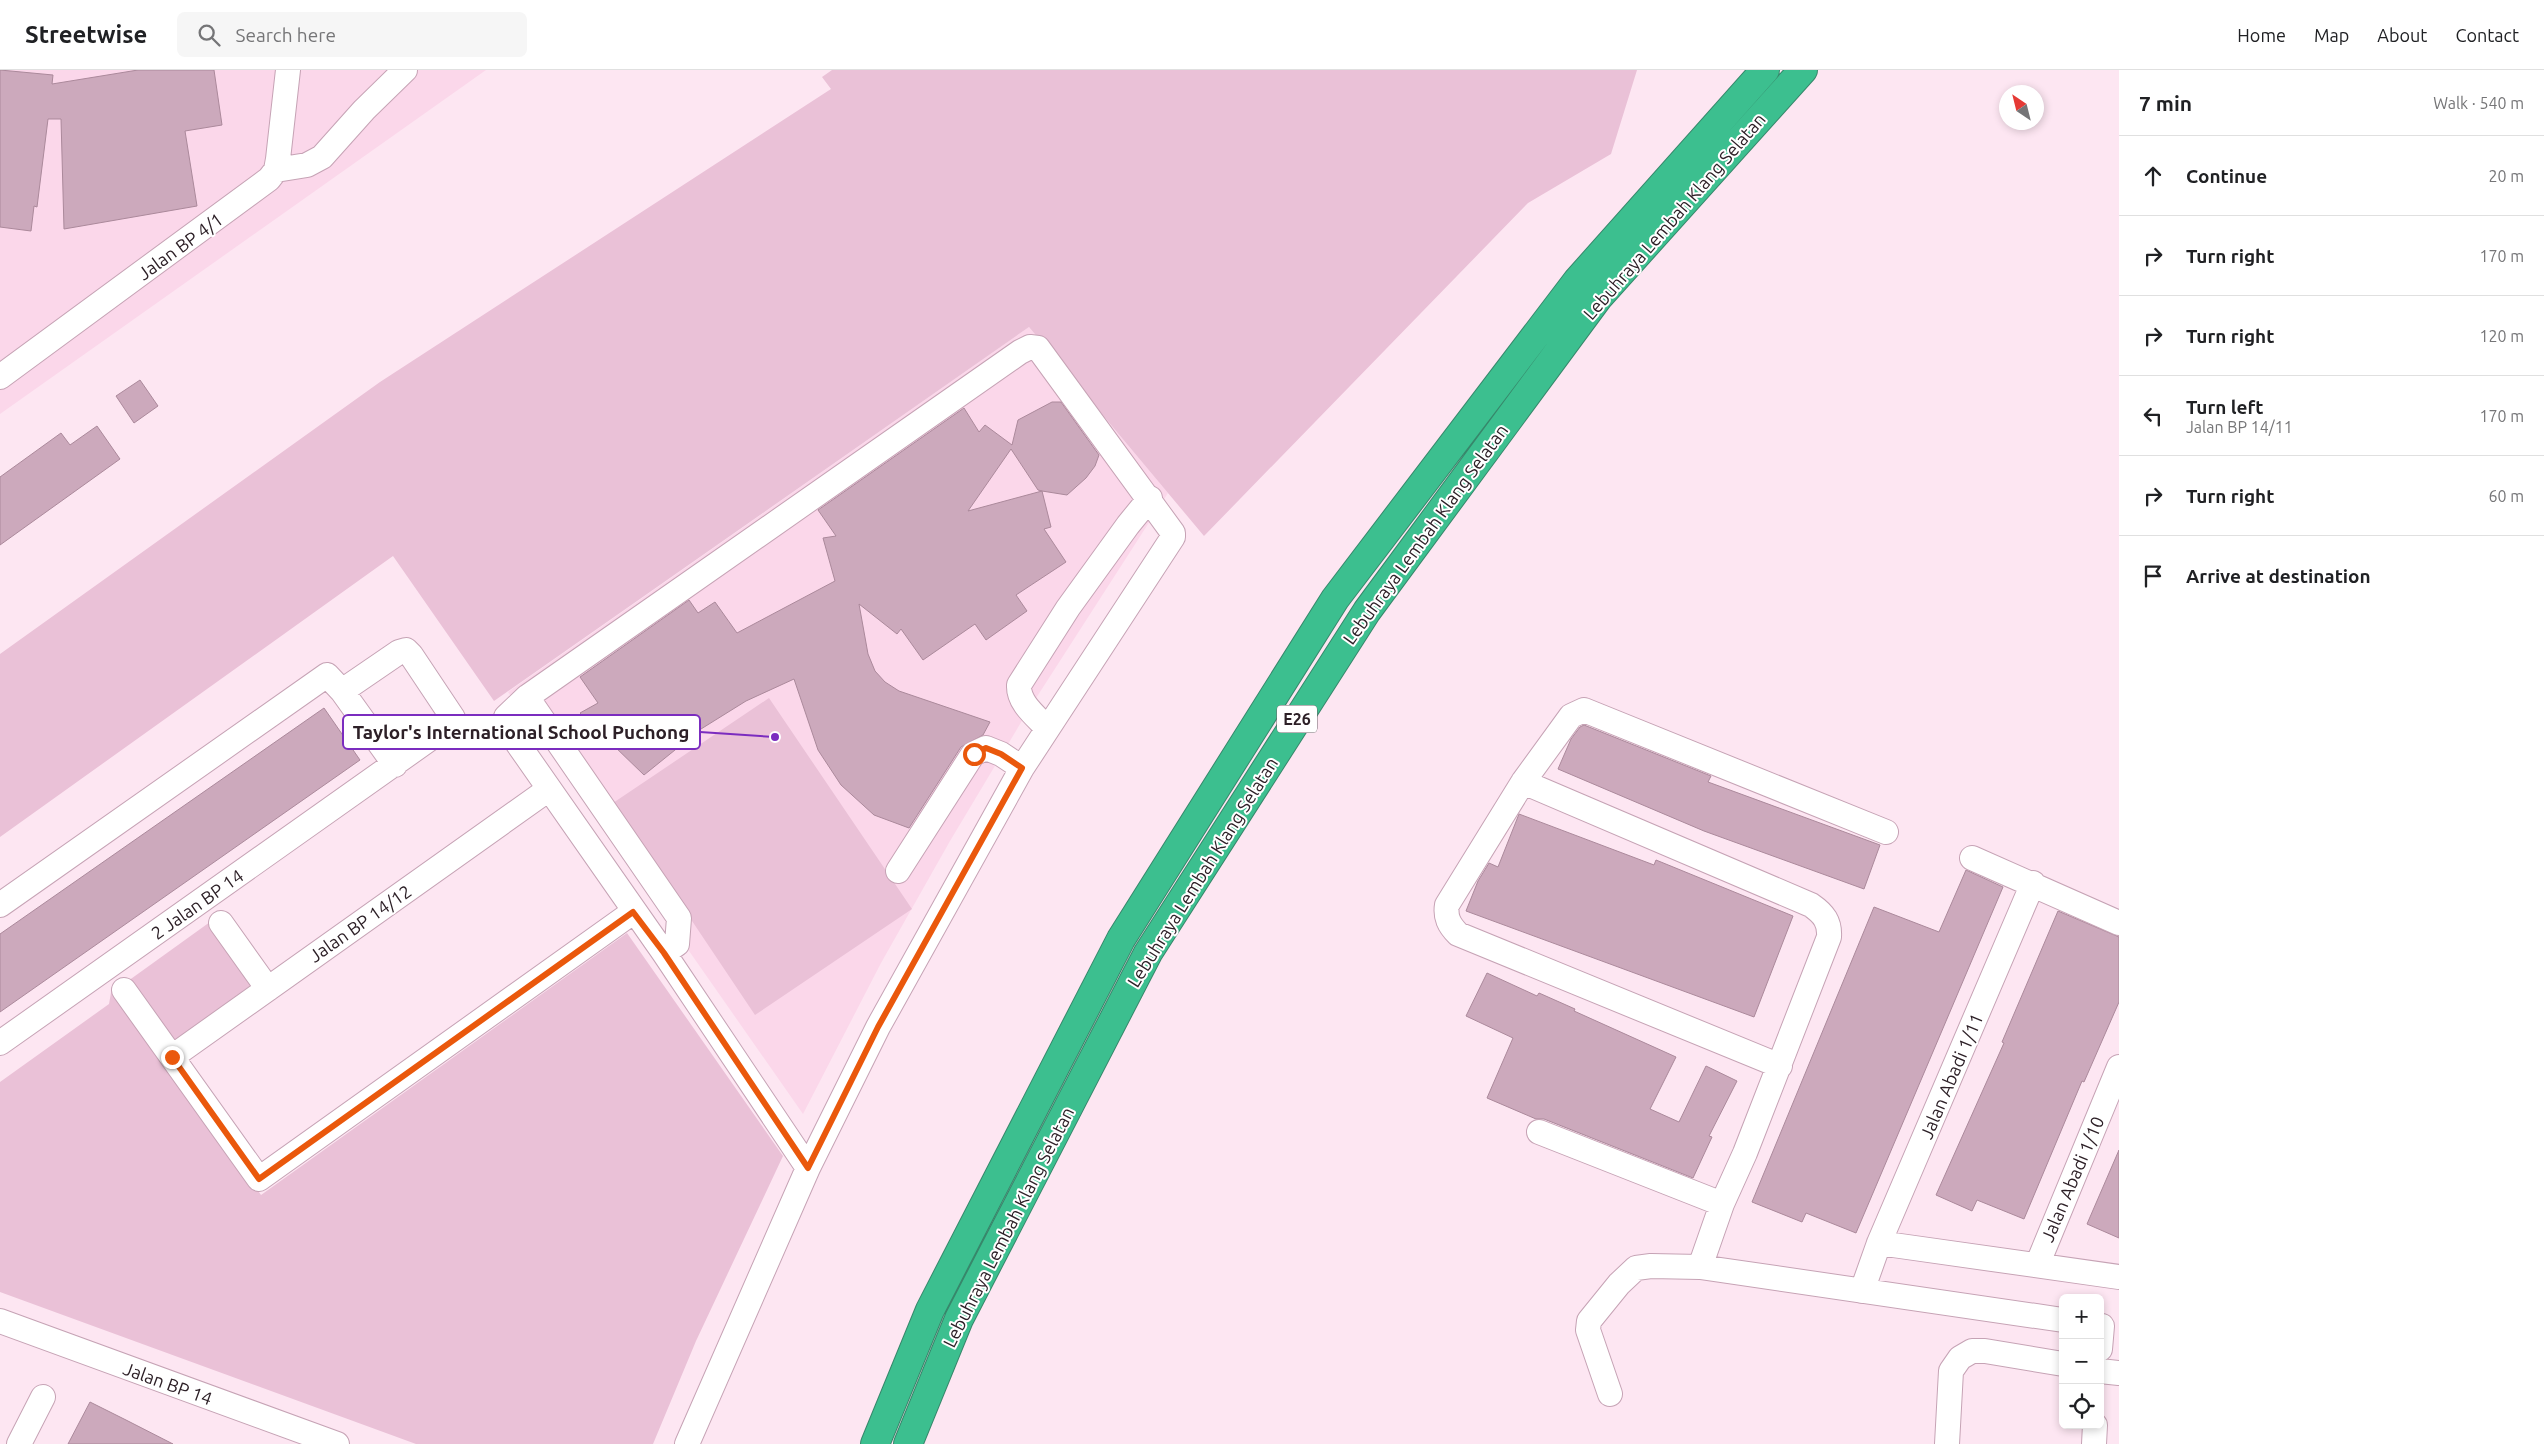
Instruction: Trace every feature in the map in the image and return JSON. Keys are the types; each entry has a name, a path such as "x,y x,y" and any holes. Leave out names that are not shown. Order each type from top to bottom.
{"highway":[{"name":"Lebuhraya Lembah Klang Selatan","path":"875,1444 930,1310 1121,939 1335,599 1577,281 1765,70"},
{"name":"Lebuhraya Lembah Klang Selatan","path":"908,1444 958,1319 1148,953 1366,611 1598,298 1803,70"}],"street":[{"path":"288,70 276,170 307,165 322,157 364,110 405,70"},
{"name":"Jalan BP 4/1","path":"0,377 258,190 276,170"},
{"path":"687,1444 808,1168 878,1027 1022,768 1173,537 1173,533 1150,498 1038,348 1030,347 526,697 506,717 504,724 633,912 664,953 808,1168"},
{"path":"1047,728 1028,709 1019,694 1020,685 1068,608 1128,525 1150,498"},
{"name":"2 Jalan BP 14","path":"0,1043 448,727 453,718 406,650 399,652 342,691"},
{"path":"0,905 321,677 327,675 342,691 395,765"},
{"path":"526,697 679,918 677,944 664,953"},
{"path":"1780,1066 1468,938 1452,928 1446,913 1447,904 1523,782 1571,716 1584,710 1886,832"},
{"path":"898,871 974,754 986,748 1001,754 1022,768"},
{"path":"1523,782 1812,904 1826,918 1829,937 1780,1066 1722,1204 1700,1267"},
{"name":"Jalan BP 14/12","path":"172,1057 548,789"},
{"path":"1972,858 2033,883 2119,923"},
{"name":"Jalan Abadi 1/11","path":"1862,1291 1879,1243 2033,883"},
{"path":"124,990 259,1179 633,912"},
{"path":"221,923 268,989"},
{"name":"Jalan Abadi 1/10","path":"2038,1263 2119,1068"},
{"path":"1539,1132 1722,1204"},
{"path":"1879,1243 2038,1263 2119,1277"},
{"path":"1610,1394 1588,1330 1589,1322 1619,1284 1636,1268 1651,1266 1700,1267 2059,1319"},
{"name":"Jalan BP 14","path":"0,1321 327,1442"},
{"path":"2103,1339 2107,1327"},
{"path":"1947,1444 1951,1371 1960,1358 1972,1351 1985,1351 2059,1363"},
{"path":"2104,1371 2119,1373"},
{"path":"19,1444 43,1397"},
{"path":"2094,1444 2095,1429"}],"shaded area":[{"path":"0,70 486,70 0,414"},
{"path":"832,70 1637,70 1611,154 1528,203 1204,536 1029,327 494,701 393,556 0,837 0,654 380,382 831,89 822,77"},
{"path":"1029,327 1168,493 1029,709 950,841 881,963 803,1114 508,692"},
{"path":"769,698 912,909 755,1015 613,803"},
{"path":"210,922 254,983 173,1042 128,981"},
{"path":"627,933 783,1156 696,1341 653,1444 416,1444 0,1292 0,1082 109,1004 112,987 261,1195"}],"building":[{"path":"0,70 53,75 52,84 138,70 214,70 222,125 185,131 197,206 64,229 61,119 48,119 37,207 34,206 31,231 0,227"},
{"path":"140,380 158,406 134,423 116,396"},
{"path":"1052,402 1061,402 1099,455 1095,466 1086,478 1067,495 1042,491 1051,527 1044,529 1066,562 1016,595 1027,611 986,640 975,624 923,660 901,629 897,634 859,604 868,654 875,671 885,682 899,691 990,722 983,735 961,747 909,828 874,815 841,785 818,750 794,679 746,701 701,729 644,775 580,713 598,703 580,677 689,600 698,613 715,602 737,633 835,581 823,538 836,536 818,510 964,408 979,432 985,425 1012,445 1018,420","holes":["1011,449 1038,490 1042,491 968,511"]},
{"path":"97,426 120,459 0,545 0,477 61,433 70,445"},
{"path":"324,708 360,760 0,1012 0,934"},
{"path":"1584,725 1711,776 1708,782 1880,845 1864,889 1704,831 1558,769 1571,739 1580,727"},
{"path":"1519,814 1654,865 1656,860 1793,916 1754,1017 1466,911 1478,881 1489,863 1498,867"},
{"path":"1966,870 2003,887 1856,1233 1806,1213 1802,1222 1752,1202 1874,907 1939,932"},
{"path":"2058,911 2119,937 2119,1002 2084,1082 2082,1081 2024,1219 1977,1200 1972,1211 1936,1195 2004,1043 2002,1042"},
{"path":"1487,973 1537,996 1539,993 1575,1009 1574,1011 1676,1057 1650,1109 1679,1122 1706,1066 1737,1081 1709,1136 1712,1137 1693,1178 1544,1119 1536,1119 1487,1098 1513,1038 1466,1016"},
{"path":"2119,1150 2119,1238 2087,1224"},
{"path":"90,1402 126,1420 173,1444 68,1444"}],"place":[{"name":"Taylor's International School Puchong","path":"775,737"}],"route":[{"path":"172,1057 259,1179 633,912 664,953 808,1168 878,1027 1022,768 1001,754 986,748 980,749 974,754"}]}
